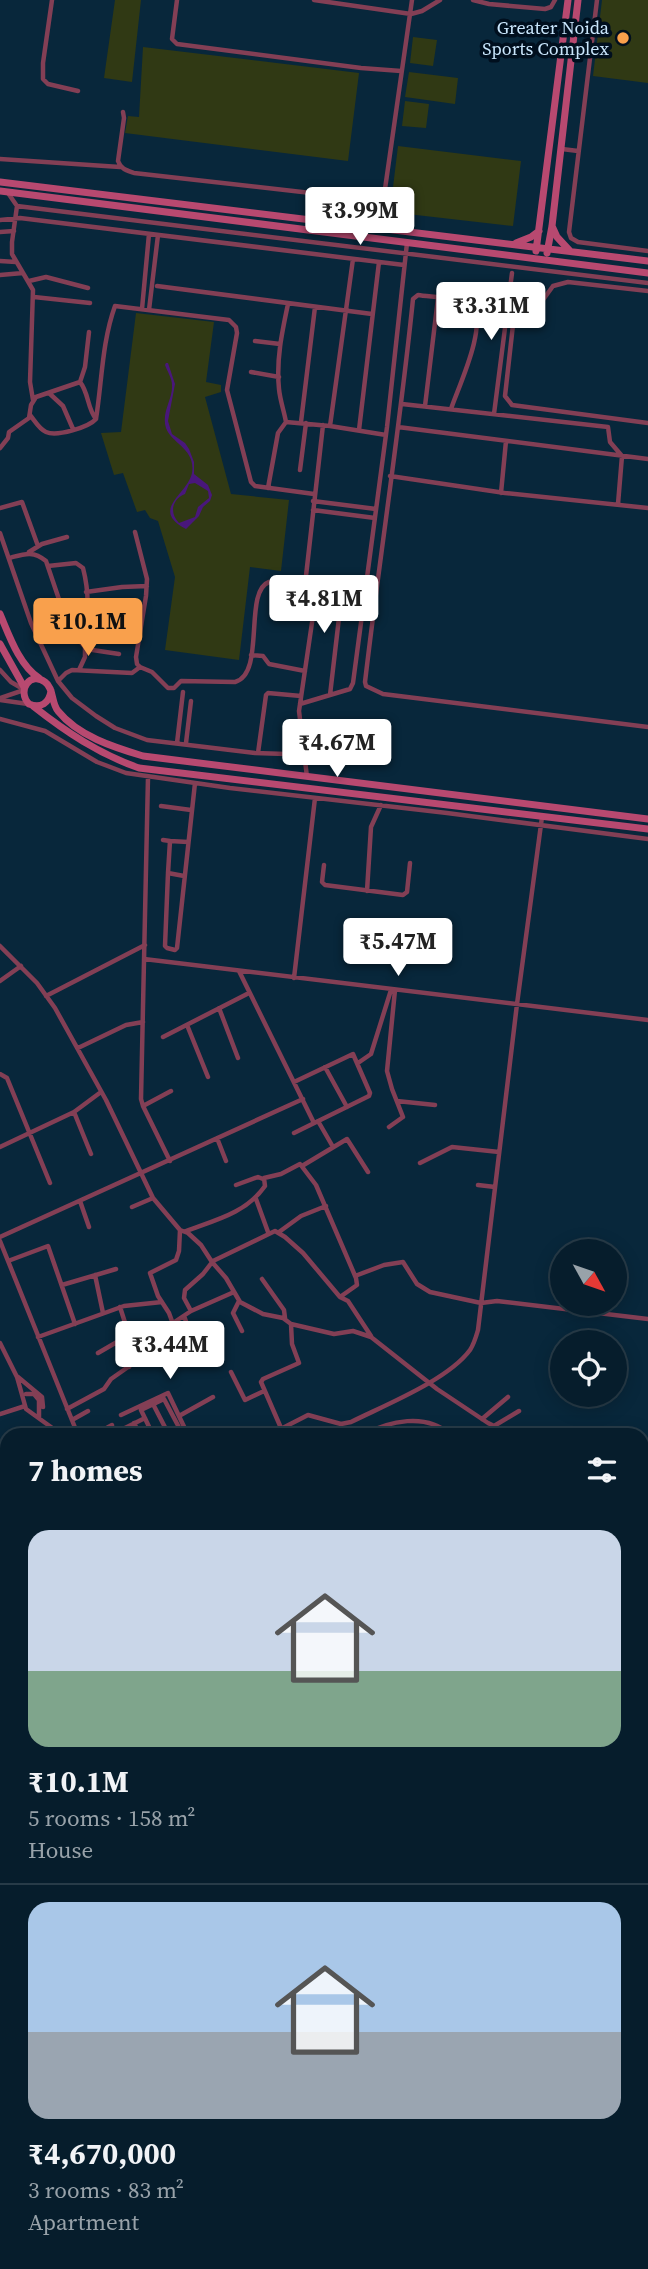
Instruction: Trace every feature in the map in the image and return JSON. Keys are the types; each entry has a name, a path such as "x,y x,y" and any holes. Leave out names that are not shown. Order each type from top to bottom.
{"street":[{"path":"52,0 43,79 48,84 78,91"},
{"path":"177,0 172,39 177,44 401,71"},
{"path":"314,0 411,13 422,11 440,0"},
{"path":"0,159 120,167 134,173 381,201 384,196 412,0"},
{"path":"473,0 545,9 551,7 555,0"},
{"path":"536,259 568,0"},
{"path":"546,260 578,0"},
{"path":"597,0 569,232 571,238 578,242 648,251"},
{"path":"120,167 118,161 123,112"},
{"path":"560,148 578,151"},
{"path":"0,182 648,261"},
{"path":"4,192 18,206 648,284"},
{"path":"4,192 648,273"},
{"path":"0,448 6,442 9,432 27,421 33,400 30,382 34,297 29,281 12,254 18,206"},
{"path":"0,220 16,218 404,265"},
{"path":"552,226 557,237 570,251"},
{"path":"0,232 13,231"},
{"path":"509,244 522,242 539,231"},
{"path":"142,309 149,234"},
{"path":"149,310 158,235"},
{"path":"300,704 352,687 386,435 407,243"},
{"path":"330,426 353,259"},
{"path":"0,261 16,262"},
{"path":"359,430 379,262"},
{"path":"0,275 23,273"},
{"path":"494,414 512,273"},
{"path":"29,281 47,277 88,288"},
{"path":"648,291 568,282 553,286 540,303 515,307 505,396 512,405 648,422"},
{"path":"157,286 372,313"},
{"path":"452,409 472,357 475,310 468,303 418,295 413,299 366,686 383,695 648,727"},
{"path":"34,297 90,303"},
{"path":"425,406 438,298"},
{"path":"268,488 278,433 286,422 279,377 280,344 288,304"},
{"path":"30,415 45,432 53,434 93,423 96,419 104,354 115,306 229,320 236,327 237,334 227,390 251,482 256,486 314,494"},
{"path":"300,470 315,307"},
{"path":"80,382 85,367 89,332"},
{"path":"255,341 280,344"},
{"path":"251,372 279,377"},
{"path":"80,382 85,388 91,413 96,419"},
{"path":"33,400 80,382"},
{"path":"49,393 63,405 73,429"},
{"path":"402,404 605,426 610,429 610,442 622,456 618,504"},
{"path":"286,422 386,435"},
{"path":"307,777 299,718 314,609 306,576 323,425"},
{"path":"398,426 648,459"},
{"path":"501,493 506,441"},
{"path":"390,476 501,493 648,508"},
{"path":"313,501 376,509"},
{"path":"0,508 22,502 38,546"},
{"path":"337,513 338,504"},
{"path":"313,510 375,518"},
{"path":"135,532 146,571 147,586 137,664 152,672 168,688 174,688 181,681 235,682 246,677 257,607 264,584 308,584 338,588 351,586 366,589"},
{"path":"0,533 31,623 58,681 72,698 115,728 147,740 286,754"},
{"path":"9,558 29,553 38,546 67,537"},
{"path":"29,553 39,555 46,561 65,620 86,649 79,670"},
{"path":"48,566 76,563 85,575 87,616 86,631 81,642"},
{"path":"86,592 147,586"},
{"path":"330,695 342,592 338,588"},
{"path":"0,614 23,661 32,673 44,681 51,691 53,704 66,719 79,729 117,748 165,760 648,820"},
{"path":"274,614 312,620"},
{"path":"87,616 124,620"},
{"path":"0,644 24,689 25,700 59,727 103,753 139,768 542,821 648,839"},
{"path":"86,649 119,654"},
{"path":"251,654 263,656 269,664 305,671"},
{"path":"58,681 66,673 79,670 132,673 140,667"},
{"path":"0,670 11,682 24,689"},
{"path":"0,699 24,689 33,680 44,681"},
{"path":"0,699 39,706 45,704 51,691"},
{"path":"177,743 183,692"},
{"path":"258,752 266,695 301,696"},
{"path":"186,743 191,701"},
{"path":"0,719 45,731 116,771 148,777 381,805 648,829"},
{"path":"97,762 103,753"},
{"path":"148,777 143,1105 170,1161"},
{"path":"170,841 165,946 175,950 195,783"},
{"path":"295,978 315,798"},
{"path":"367,891 371,827 381,805"},
{"path":"161,806 191,810"},
{"path":"291,1324 292,1344 300,1362 261,1382 281,1428 308,1415 341,1424 351,1422 429,1382 463,1358 471,1349 478,1330 542,821"},
{"path":"633,837 634,827"},
{"path":"163,840 188,842"},
{"path":"324,865 322,882 325,886 405,894 410,863"},
{"path":"168,873 184,876"},
{"path":"0,946 46,996 78,1048 153,1198 183,1231 200,1243 239,1301 263,1314 285,1319 291,1324 334,1334 354,1331 371,1337 429,1382 498,1428"},
{"path":"46,996 145,946"},
{"path":"144,959 648,1020"},
{"path":"0,981 21,966"},
{"path":"239,971 303,1099 334,1147"},
{"path":"358,1063 371,1054 393,990"},
{"path":"389,1127 403,1116 387,1071 393,990"},
{"path":"163,1037 249,993"},
{"path":"219,1008 239,1058"},
{"path":"78,1048 143,1021"},
{"path":"187,1025 208,1077"},
{"path":"294,1133 370,1095 353,1054 295,1082"},
{"path":"325,1067 347,1107"},
{"path":"0,1073 7,1078 50,1184"},
{"path":"143,1105 171,1091"},
{"path":"0,1146 74,1112 102,1092"},
{"path":"75,1428 0,1239 303,1099"},
{"path":"397,1101 435,1105"},
{"path":"74,1112 91,1154"},
{"path":"217,1138 226,1161"},
{"path":"236,1185 258,1177 263,1179 281,1174 299,1164 302,1166 349,1139 368,1172"},
{"path":"419,1163 452,1147 499,1153"},
{"path":"302,1166 326,1206 355,1276 357,1285 340,1297"},
{"path":"183,1231 221,1219 256,1199 265,1186 263,1179"},
{"path":"478,1185 495,1187"},
{"path":"132,1208 153,1198"},
{"path":"256,1199 268,1233"},
{"path":"80,1201 89,1227"},
{"path":"279,1232 301,1216 326,1206"},
{"path":"191,1311 184,1298 185,1290 205,1273 212,1262 273,1230 303,1253 340,1297 348,1301 371,1337"},
{"path":"173,1323 150,1273 176,1260 183,1231"},
{"path":"8,1261 48,1246 75,1324"},
{"path":"355,1276 384,1265 403,1262 418,1284 429,1292 481,1303 497,1301 648,1319"},
{"path":"62,1285 116,1269"},
{"path":"94,1275 103,1313"},
{"path":"262,1279 284,1310 285,1319"},
{"path":"67,1409 104,1389 111,1379 148,1353 173,1323 191,1311 234,1292"},
{"path":"239,1301 233,1313 242,1331"},
{"path":"38,1337 120,1307 162,1302"},
{"path":"98,1353 129,1335 120,1307"},
{"path":"184,1316 191,1335 200,1332"},
{"path":"117,1342 129,1367"},
{"path":"0,1343 18,1377 24,1406 53,1428"},
{"path":"231,1372 245,1400 264,1391"},
{"path":"18,1377 42,1397 43,1406"},
{"path":"26,1394 34,1394 39,1400 39,1418"},
{"path":"121,1415 168,1394 183,1428"},
{"path":"179,1416 213,1397"},
{"path":"482,1419 508,1397"},
{"path":"150,1428 141,1409 164,1399 181,1428"},
{"path":"153,1404 165,1428"},
{"path":"0,1415 24,1406"},
{"path":"494,1426 519,1410"},
{"path":"72,1420 88,1411"},
{"path":"125,1428 145,1418"},
{"path":"378,1428 414,1420 441,1428"},
{"path":"134,1423 136,1428"},
{"path":"107,1428 112,1425"}],"green space":[{"path":"115,0 141,0 132,82 104,78"},
{"name":"Greater Noida Sports Complex","path":"602,0 648,0 648,83 593,76"},
{"path":"413,37 437,40 433,66 410,63"},
{"path":"143,47 359,73 348,161 125,133 128,116 139,117"},
{"path":"409,72 458,78 455,104 405,97"},
{"path":"405,101 429,104 426,128 402,126"},
{"path":"398,146 521,161 513,226 390,212"},
{"path":"136,313 214,322 206,382 221,385 221,392 205,397 231,494 289,500 281,571 250,567 239,660 165,650 175,577 158,521 150,518 145,510 137,512 123,473 114,475 101,433 121,432"}],"shaded area":[{"path":"168,363 175,384 168,421 172,434 189,449 194,462 194,474 208,485 212,495 199,516 186,529 175,522 171,508 174,502 189,481 192,465 187,452 166,428 165,416 172,385 165,365","holes":["195,483 208,491 209,498 198,507 195,517 179,523 173,507 177,499 185,494 189,484"]}],"place":[{"name":"Greater Noida Sports Complex","path":"623,38"}]}
